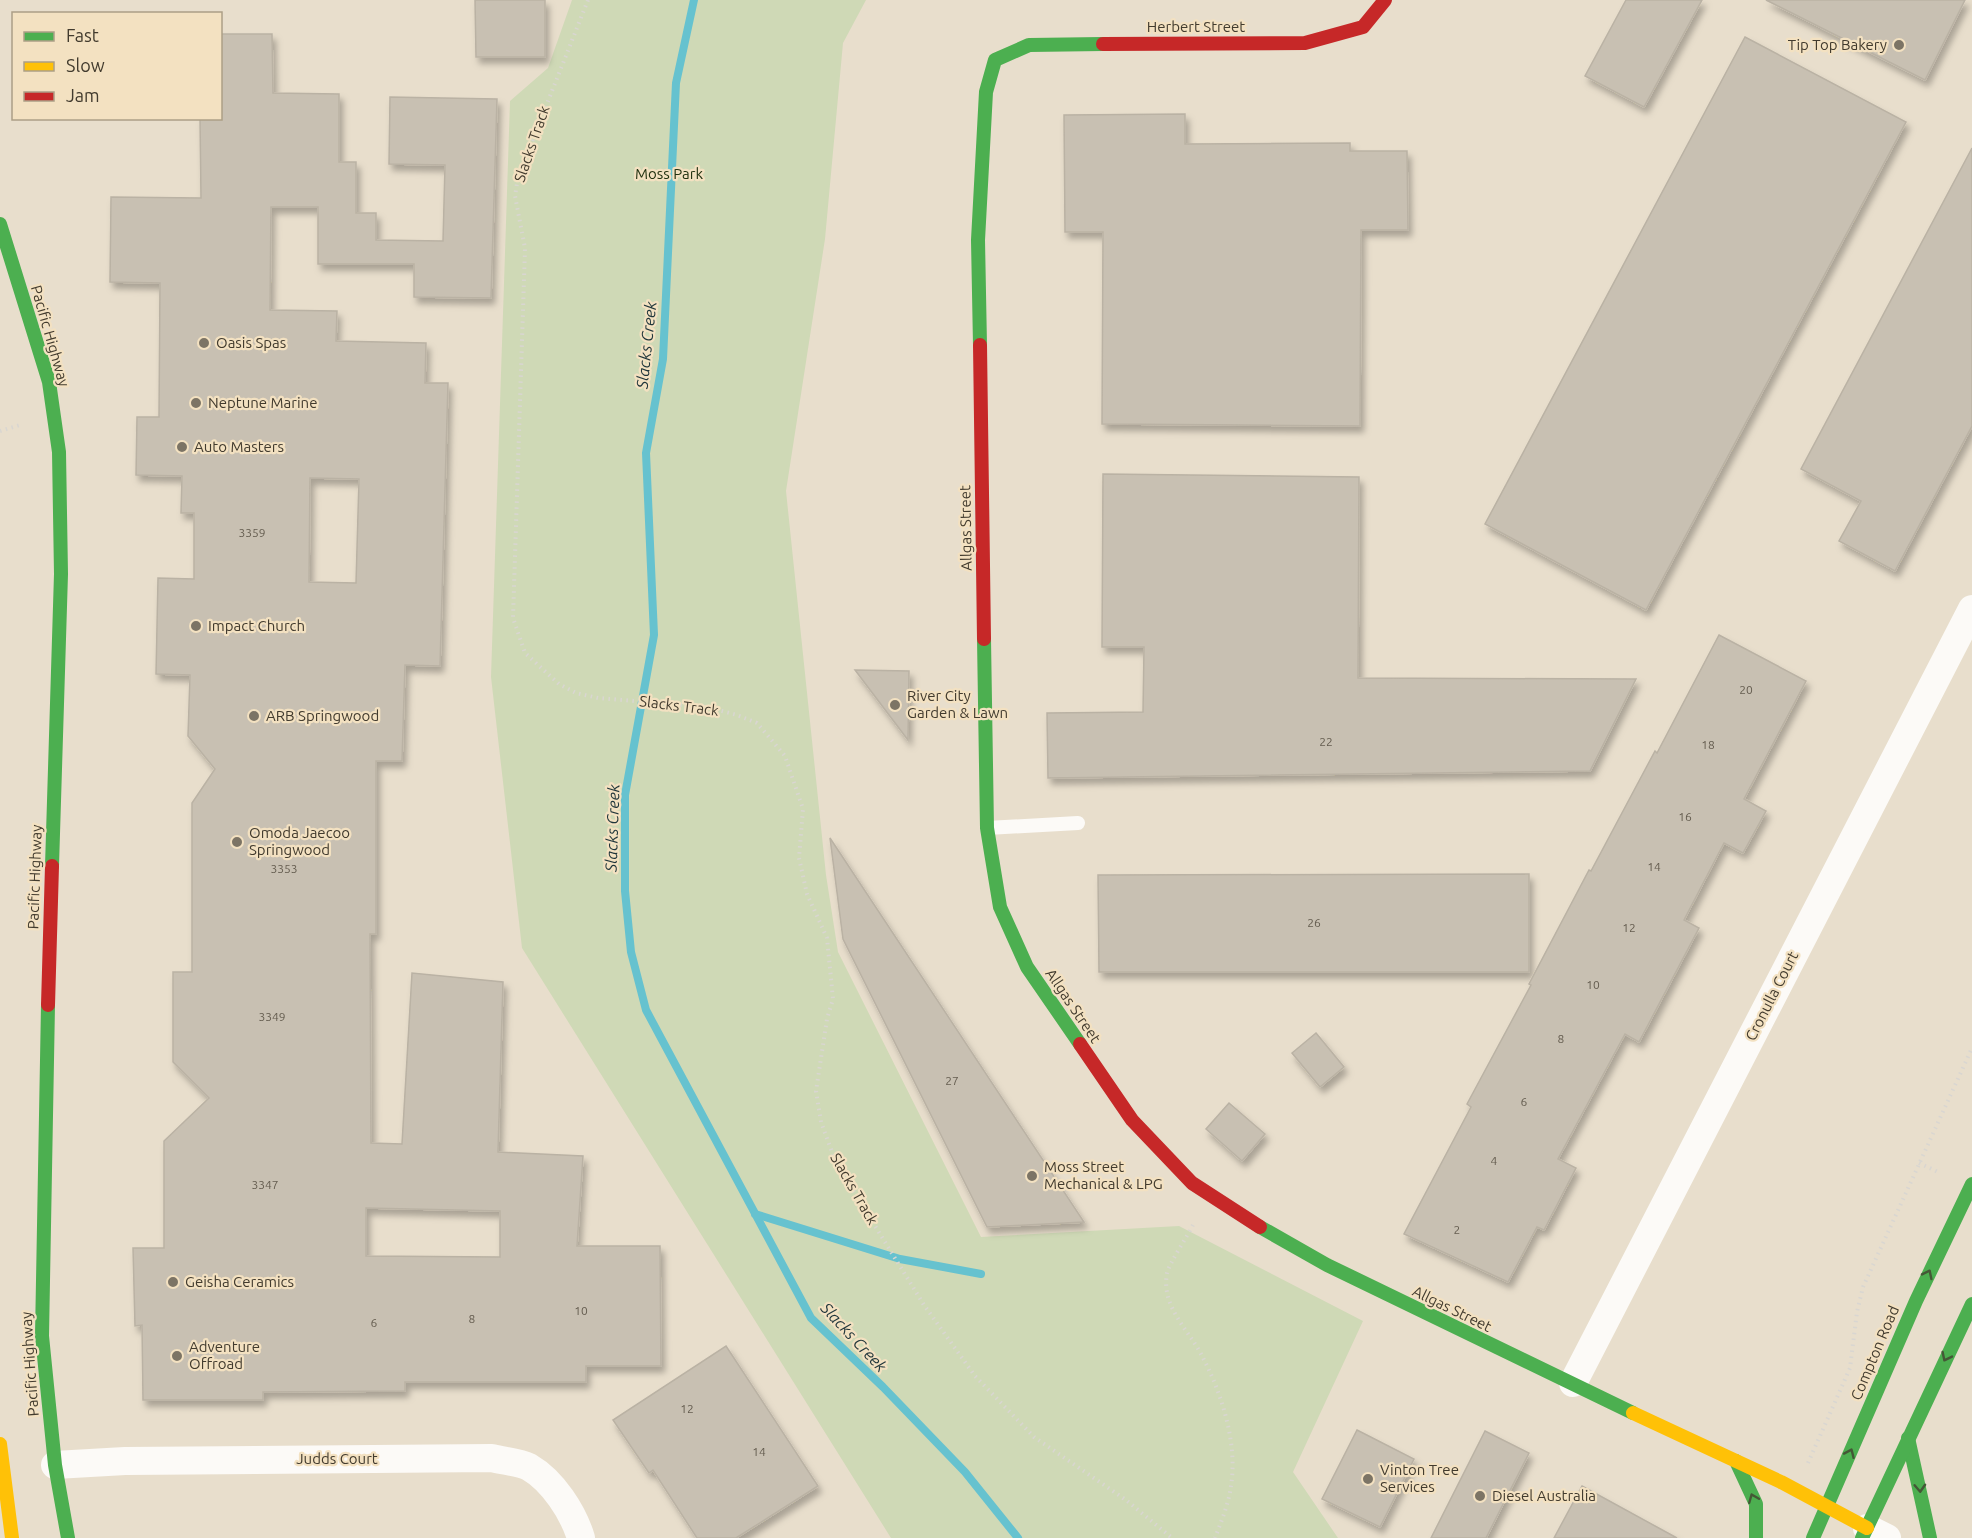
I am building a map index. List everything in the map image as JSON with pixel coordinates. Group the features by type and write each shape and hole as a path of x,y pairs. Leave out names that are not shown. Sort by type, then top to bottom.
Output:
{"main road":[{"name":"Herbert Street","path":"995,60 1029,45 1305,43 1363,27 1385,0"},
{"name":"Allgas Street","path":"995,60 986,92 978,240 987,828 1000,907 1027,967 1132,1120 1192,1183 1255,1224 1327,1264 1484,1343 1736,1461 1826,1506 1872,1534"},
{"name":"Pacific Highway","path":"0,224 49,382 59,452 62,574 47,1045 42,1336 55,1465 68,1538"},
{"name":"Compton Road","path":"1813,1538 1916,1301 1972,1184"},
{"path":"1872,1534 1908,1438 1972,1304"},
{"path":"1908,1438 1920,1480 1921,1504 1930,1538"},
{"path":"0,1444 12,1538"},
{"path":"1736,1461 1756,1504 1756,1538"}],"street":[{"name":"Cronulla Court","path":"1573,1383 1972,609"},
{"name":"Judds Court","path":"55,1465 125,1461 492,1458 528,1467 555,1491 576,1522 581,1538"}],"lane":[{"path":"987,828 1078,823"}],"path":[{"name":"Slacks Track","path":"588,0 535,130 518,177 515,196 525,248 513,618 525,653 559,684 576,693 598,698 707,707 757,723 771,736 785,756 803,809 800,858 807,894 827,938 833,999 827,1020 816,1091 821,1122 836,1163 907,1277 975,1376 1034,1437 1126,1500 1172,1538"},
{"path":"0,431 20,425"},
{"path":"1815,1449 1850,1368 1857,1312 1863,1287 1972,1048"},
{"path":"1918,1163 1940,1173"},
{"path":"1193,1225 1167,1270 1167,1290 1177,1320 1200,1353 1218,1390 1232,1453 1231,1486 1215,1538"}],"green space":[{"name":"Moss Park","path":"572,0 866,0 843,43 825,239 786,491 826,875 838,952 981,1237 1179,1226 1363,1321 1293,1472 1338,1538 891,1538 522,948 491,677 510,101 548,68"}],"building":[{"path":"475,0 545,0 545,57 476,57"},
{"path":"1626,0 1702,0 1644,107 1585,76"},
{"name":"Tip Top Bakery","path":"1766,0 1965,0 1925,80"},
{"path":"222,34 272,34 273,93 339,94 339,162 356,162 356,213 376,213 376,240 443,241 445,165 389,164 390,97 497,99 491,298 414,297 414,264 318,264 318,207 271,207 270,310 337,311 336,341 426,343 425,383 448,383 440,666 405,665 402,761 376,761 376,934 370,934 371,1143 402,1144 412,973 503,982 498,1152 583,1156 577,1246 660,1246 661,1366 586,1366 586,1382 405,1382 405,1391 263,1392 263,1400 143,1400 142,1325 135,1326 133,1248 164,1248 164,1141 209,1098 173,1062 173,972 192,972 192,803 215,769 188,736 190,675 156,674 158,578 194,579 194,513 181,513 182,476 136,475 137,417 159,417 160,283 110,282 111,197 201,198 200,120 222,120","holes":["310,478 359,479 356,583 309,582","366,1208 500,1211 500,1257 366,1256"]},
{"path":"1745,37 1906,122 1646,610 1485,524"},
{"path":"1185,114 1185,144 1350,143 1350,151 1407,151 1408,230 1361,230 1360,426 1102,424 1103,232 1065,232 1064,115"},
{"path":"1972,148 1972,426 1895,571 1839,541 1861,501 1801,469"},
{"path":"1103,474 1359,477 1358,678 1636,679 1590,771 1048,778 1047,713 1143,712 1144,647 1102,647"},
{"path":"1719,635 1806,681 1744,799 1766,811 1743,853 1724,843 1684,920 1699,928 1639,1042 1625,1034 1558,1159 1576,1168 1544,1230 1537,1227 1508,1282 1404,1234 1471,1107 1467,1104 1531,985 1529,984 1655,751 1657,753"},
{"name":"River City Garden & Lawn","path":"855,670 909,671 908,740"},
{"path":"830,838 1084,1222 987,1227 843,939"},
{"path":"1529,874 1529,972 1099,972 1098,875"},
{"path":"1316,1033 1344,1067 1320,1087 1292,1053"},
{"path":"1229,1103 1265,1134 1242,1161 1206,1129"},
{"path":"726,1346 818,1486 736,1538 697,1538 653,1470 649,1473 613,1420"},
{"name":"Vinton Tree Services","path":"1357,1430 1414,1459 1380,1527 1322,1499"},
{"name":"Diesel Australia","path":"1485,1431 1529,1453 1486,1538 1431,1538"},
{"path":"1582,1486 1677,1538 1554,1538"}],"waterway":[{"name":"Slacks Creek","path":"694,0 676,83 663,359 646,453 654,635 625,795 625,891 631,952 646,1010 811,1318 883,1387 965,1472 1018,1538"},
{"path":"755,1214 900,1259 981,1274"}],"traffic: fast":[{"path":"980,345 978,240 986,92 995,60 1029,45 1103,44"},
{"path":"0,224 49,382 59,452 61,574 52,866"},
{"path":"984,639 987,828 1000,907 1027,967 1080,1044"},
{"path":"48,1005 42,1336 55,1465 68,1538"},
{"path":"1813,1538 1916,1301 1972,1184"},
{"path":"1260,1227 1327,1265 1633,1413"},
{"path":"1862,1538 1972,1304"},
{"path":"1908,1438 1930,1538"},
{"path":"1736,1461 1756,1504 1756,1538"}],"traffic: slow":[{"path":"1633,1413 1781,1482 1867,1528"},
{"path":"0,1444 12,1538"}],"traffic: jam":[{"path":"1103,44 1305,43 1363,27 1385,0"},
{"path":"980,345 984,639"},
{"path":"48,1005 52,866"},
{"path":"1080,1044 1132,1120 1192,1183 1260,1227"}],"place":[{"name":"Tip Top Bakery","path":"1899,45"},
{"name":"Oasis Spas","path":"204,343"},
{"name":"Neptune Marine","path":"196,403"},
{"name":"Auto Masters","path":"182,447"},
{"name":"Impact Church","path":"196,626"},
{"name":"River City Garden & Lawn","path":"895,705"},
{"name":"ARB Springwood","path":"254,716"},
{"name":"Omoda Jaecoo Springwood","path":"237,842"},
{"name":"Moss Street Mechanical & LPG","path":"1032,1176"},
{"name":"Geisha Ceramics","path":"173,1282"},
{"name":"Adventure Offroad","path":"177,1356"},
{"name":"Vinton Tree Services","path":"1368,1479"},
{"name":"Diesel Australia","path":"1480,1496"}]}
